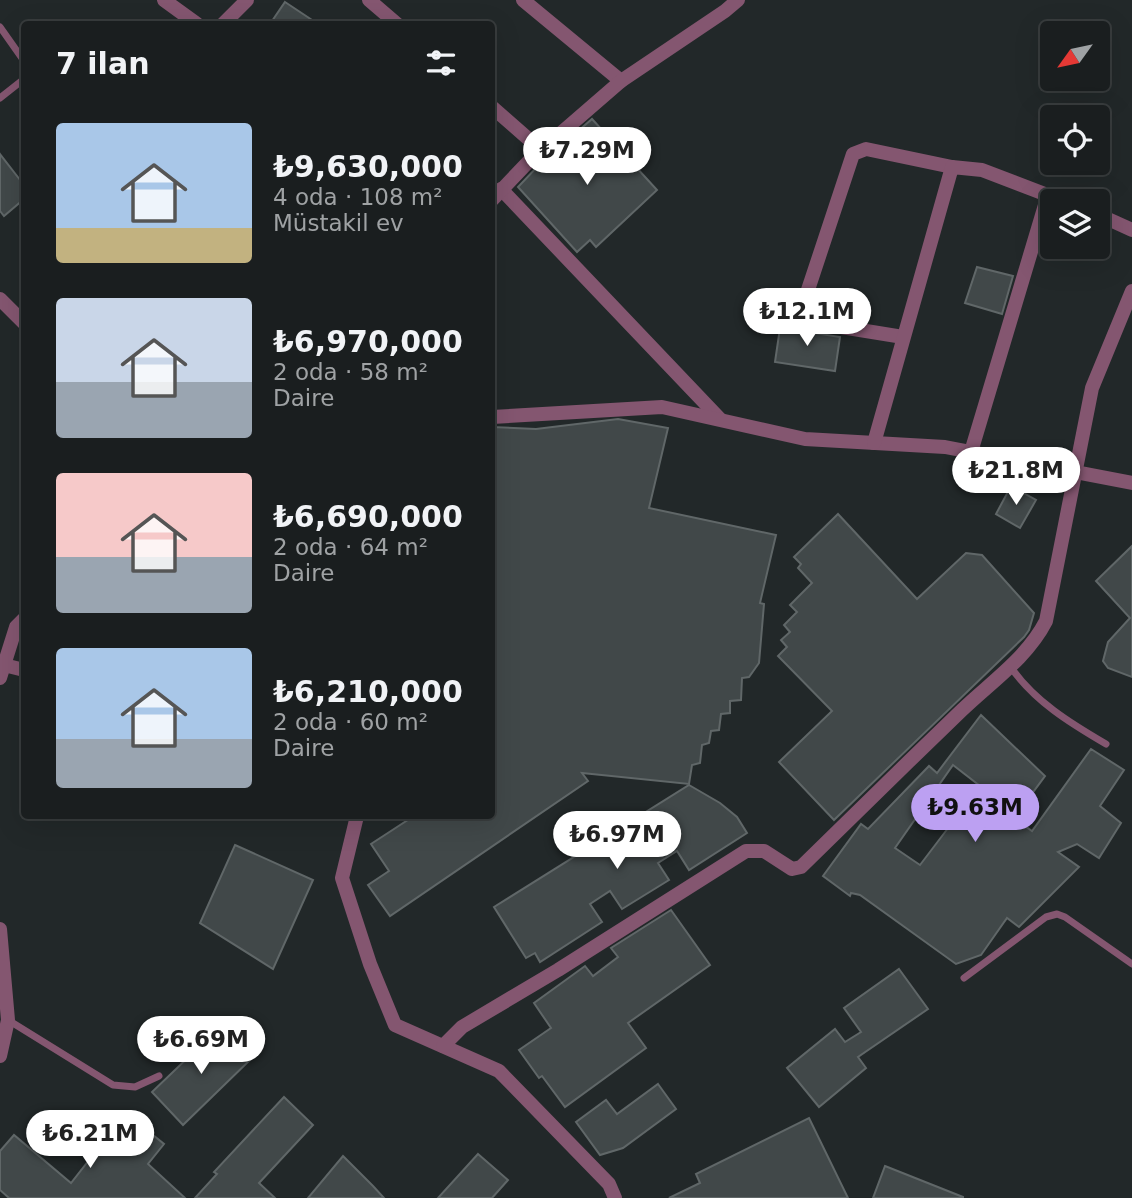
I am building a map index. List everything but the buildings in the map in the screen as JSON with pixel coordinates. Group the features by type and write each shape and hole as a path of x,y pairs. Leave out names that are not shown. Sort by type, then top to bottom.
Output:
{"street":[{"path":"164,0 193,21"},
{"path":"226,21 247,0"},
{"path":"369,0 394,21"},
{"path":"523,0 621,81"},
{"path":"721,420 495,195 541,150 621,81 738,0"},
{"path":"495,110 541,150"},
{"path":"903,337 798,320 853,154 866,149 952,167 982,170 1040,192"},
{"path":"874,443 952,167"},
{"path":"1110,220 1132,230"},
{"path":"971,452 1040,222"},
{"path":"443,1046 461,1027 558,970 746,851 764,851 792,869 801,867 1038,636 1046,621 1092,388 1132,291"},
{"path":"0,299 21,320"},
{"path":"495,417 662,407 805,439 945,447 1132,483"},
{"path":"21,623 16,627 2,672 21,670"},
{"path":"355,821 342,878 370,964 396,1025 499,1071 609,1184 615,1198"},
{"path":"0,929 8,1020 0,1056"}],"lane":[{"path":"0,27 21,57"},
{"path":"0,99 21,82"},
{"path":"1010,666 1026,687 1049,707 1106,744"},
{"path":"964,978 1046,917 1053,915 1065,917 1132,964"},
{"path":"8,1020 113,1085 135,1087 159,1076"}]}
